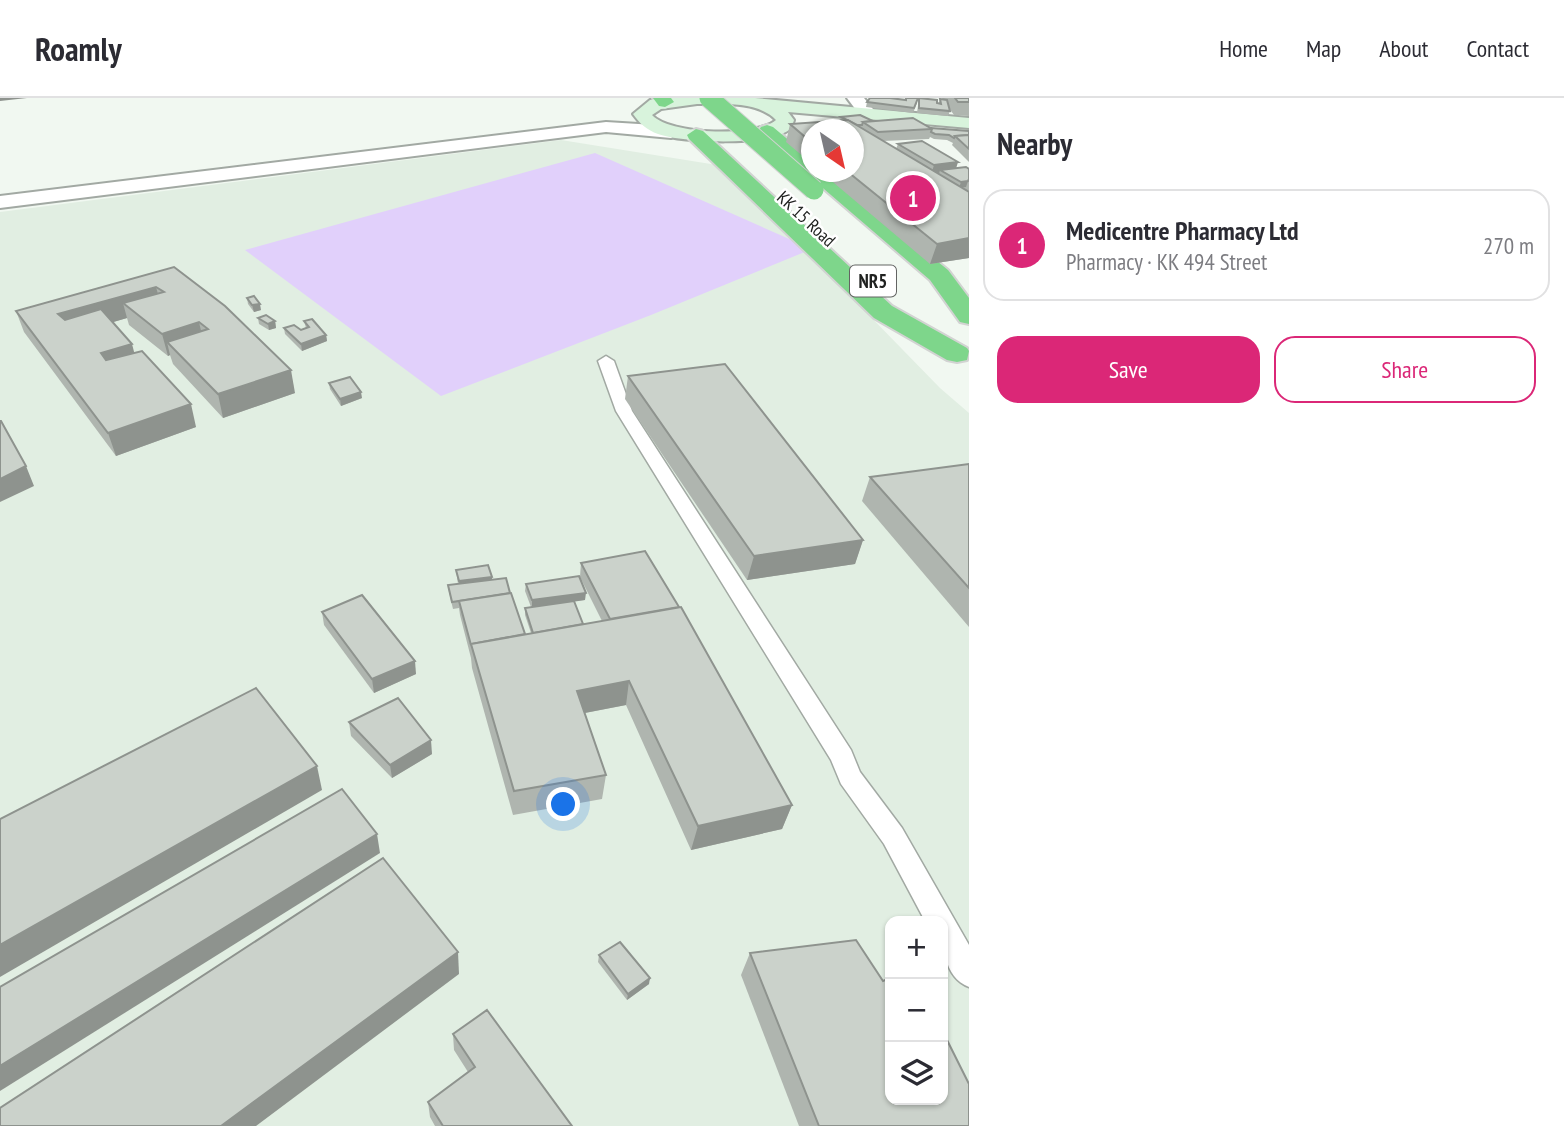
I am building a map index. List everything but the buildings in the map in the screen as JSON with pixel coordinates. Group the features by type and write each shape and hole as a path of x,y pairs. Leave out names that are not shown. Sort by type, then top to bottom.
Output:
{"highway":[{"name":"KK 15 Road","path":"719,98 801,167"},
{"name":"KK 15 Road","path":"663,101 779,194 963,360"},
{"path":"780,127 801,159"},
{"path":"696,135 883,312 963,360"},
{"name":"KK 15 Road","path":"819,182 969,317"}],"main road":[{"path":"829,112 751,134 696,135 671,132 645,119 642,114 663,101 719,98 829,112 969,123"},
{"path":"755,104 782,114 785,120 780,127"}],"street":[{"path":"855,98 868,114"},
{"path":"606,127 663,101"},
{"path":"0,202 606,127 671,132"},
{"path":"780,127 801,128"}],"lane":[{"path":"606,361 624,411 744,598 842,757 850,776 893,836 938,916"},
{"path":"948,934 969,973"}],"shaded area":[{"path":"561,140 717,165 826,271 940,388 969,413 969,1126 0,1126 0,212"},
{"path":"595,153 812,249 441,396 245,250"}],"place":[{"name":"Medicentre Pharmacy Ltd","path":"913,198"}]}
